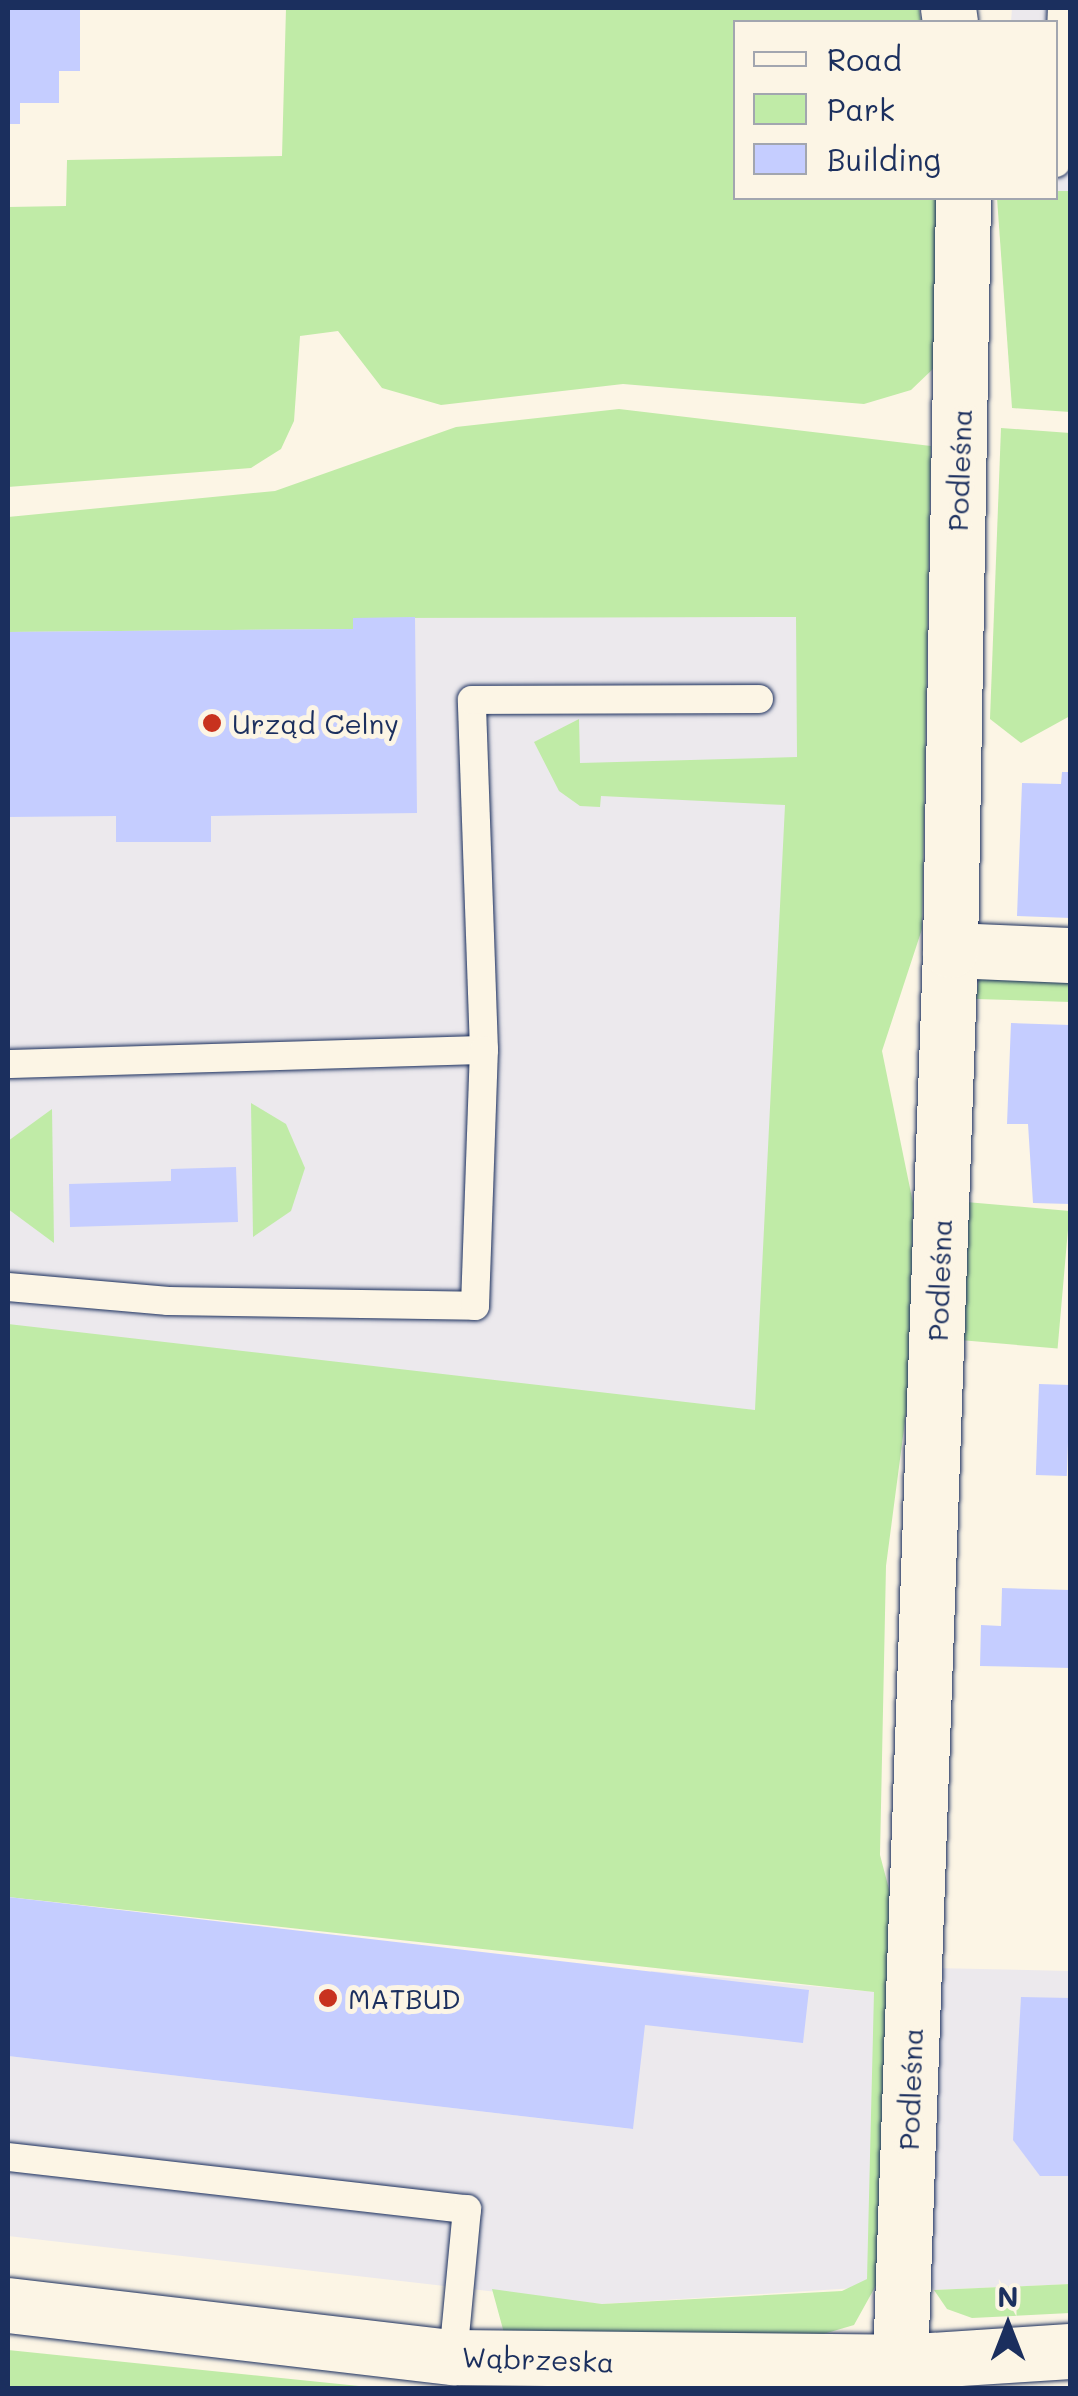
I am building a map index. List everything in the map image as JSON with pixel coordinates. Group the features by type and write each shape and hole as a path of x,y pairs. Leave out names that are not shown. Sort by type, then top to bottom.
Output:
{"street":[{"name":"Podleśna","path":"900,2362 950,950 963,200"},
{"path":"950,950 1070,955"},
{"name":"Wąbrzeska","path":"8,2305 432,2366 900,2362 1070,2351"}],"lane":[{"path":"1058,111 1062,8"},
{"path":"8,1287 168,1301 475,1306 484,1050 472,700 759,699"},
{"path":"8,1064 484,1050"},
{"path":"8,2157 467,2210 432,2366"}],"shaded area":[{"path":"1012,8 1070,8 1070,191 1058,191 1058,20 1011,20"},
{"path":"8,546 825,546 825,1438 8,1438"},
{"path":"933,1968 1070,1971 1070,2284 934,2290 926,2275"},
{"path":"651,1971 875,1992 868,2279 855,2288 602,2304 8,2236 8,2056 632,2129"}],"green space":[{"path":"286,8 919,8 921,20 733,20 733,200 943,200 935,367 911,390 864,404 623,384 441,405 382,388 338,331 300,336 294,421 281,449 251,468 8,487 8,207 66,206 67,160 282,156"},
{"path":"1058,191 1070,191 1070,412 1012,408 997,200 1058,200"},
{"path":"619,409 931,446 922,929 882,1051 913,1203 910,1383 886,1566 880,1855 890,1893 879,2280 854,2325 820,2335 504,2333 492,2289 602,2304 842,2291 867,2279 874,1992 8,1897 8,1324 755,1410 785,805 601,796 600,807 580,806 559,791 534,742 579,719 580,763 797,757 796,617 354,618 353,629 8,632 8,517 275,491 456,427"},
{"path":"1001,428 1070,433 1070,716 1021,743 990,719"},
{"path":"1070,973 1070,1002 976,999 979,977"},
{"path":"251,1103 286,1124 305,1168 291,1211 253,1237"},
{"path":"52,1109 54,1243 8,1209 8,1141"},
{"path":"966,1202 1070,1211 1058,1349 954,1339"},
{"path":"1070,2284 1070,2313 972,2318 947,2309 934,2290"},
{"path":"8,2350 359,2386 373,2388 8,2388"}],"building":[{"path":"8,8 80,8 80,71 59,71 59,103 20,103 20,124 8,124"},
{"name":"Urząd Celny","path":"415,617 417,813 211,816 211,842 116,842 116,816 8,817 8,632 353,629 353,618"},
{"path":"1062,772 1070,772 1070,918 1017,916 1022,783 1061,784"},
{"path":"1011,1023 1070,1025 1070,1204 1033,1203 1028,1124 1007,1124"},
{"path":"236,1167 238,1222 70,1227 69,1184 171,1181 171,1169"},
{"path":"1039,1384 1070,1385 1067,1476 1036,1475"},
{"path":"1002,1588 1070,1590 1070,1668 980,1666 981,1625 1001,1626"},
{"name":"MATBUD","path":"8,1897 809,1990 803,2043 645,2025 633,2129 8,2056"},
{"path":"1021,1997 1070,1998 1070,2176 1040,2176 1013,2140"}],"place":[{"name":"Urząd Celny","path":"212,723"},
{"name":"MATBUD","path":"328,1998"}]}
